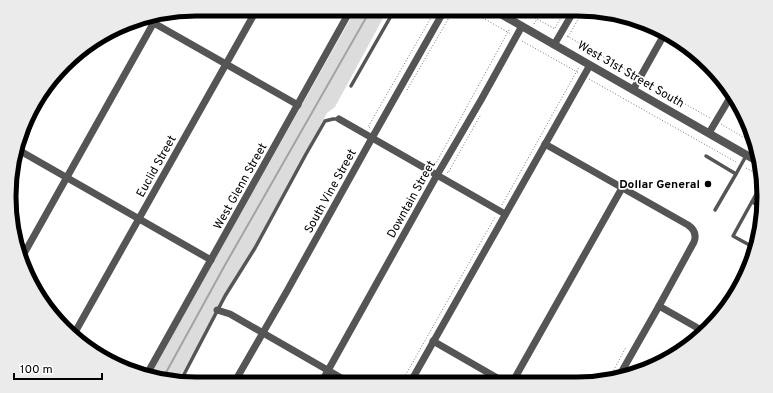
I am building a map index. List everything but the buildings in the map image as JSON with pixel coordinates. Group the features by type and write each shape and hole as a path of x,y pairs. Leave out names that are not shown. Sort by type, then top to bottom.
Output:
{"street":[{"name":"Euclid Street","path":"76,331 253,16"},
{"name":"West Glenn Street","path":"149,371 347,16"},
{"name":"South Vine Street","path":"238,377 441,16"},
{"name":"West 31st Street South","path":"504,16 753,159"},
{"path":"554,45 571,16"},
{"path":"25,252 154,23 298,105"},
{"name":"Downtain Street","path":"324,377 522,26"},
{"path":"633,90 662,38"},
{"path":"413,377 590,65"},
{"path":"709,133 729,99"},
{"path":"339,119 505,214"},
{"path":"545,144 688,225 694,230 695,239 622,371"},
{"path":"22,152 211,260"},
{"path":"515,377 622,188"},
{"path":"659,306 699,329"},
{"path":"217,310 230,314 340,377"},
{"path":"433,341 496,377"}],"lane":[{"path":"351,86 391,16"},
{"path":"183,377 217,310 255,248 325,121 333,118 339,119"},
{"path":"715,210 747,155"},
{"path":"706,156 736,174"},
{"path":"750,245 733,236 757,193"},
{"path":"752,202 757,204"}],"path":[{"path":"479,16 755,173"},
{"path":"531,16 554,29 562,16"},
{"path":"580,16 568,37 748,140"},
{"path":"612,374 626,347"}],"shaded area":[{"path":"352,16 384,16 335,107 327,113 221,307 180,376 151,371"}],"waterway":[{"path":"165,374 225,265 367,16"}],"place":[{"name":"Dollar General","path":"708,184"}]}
